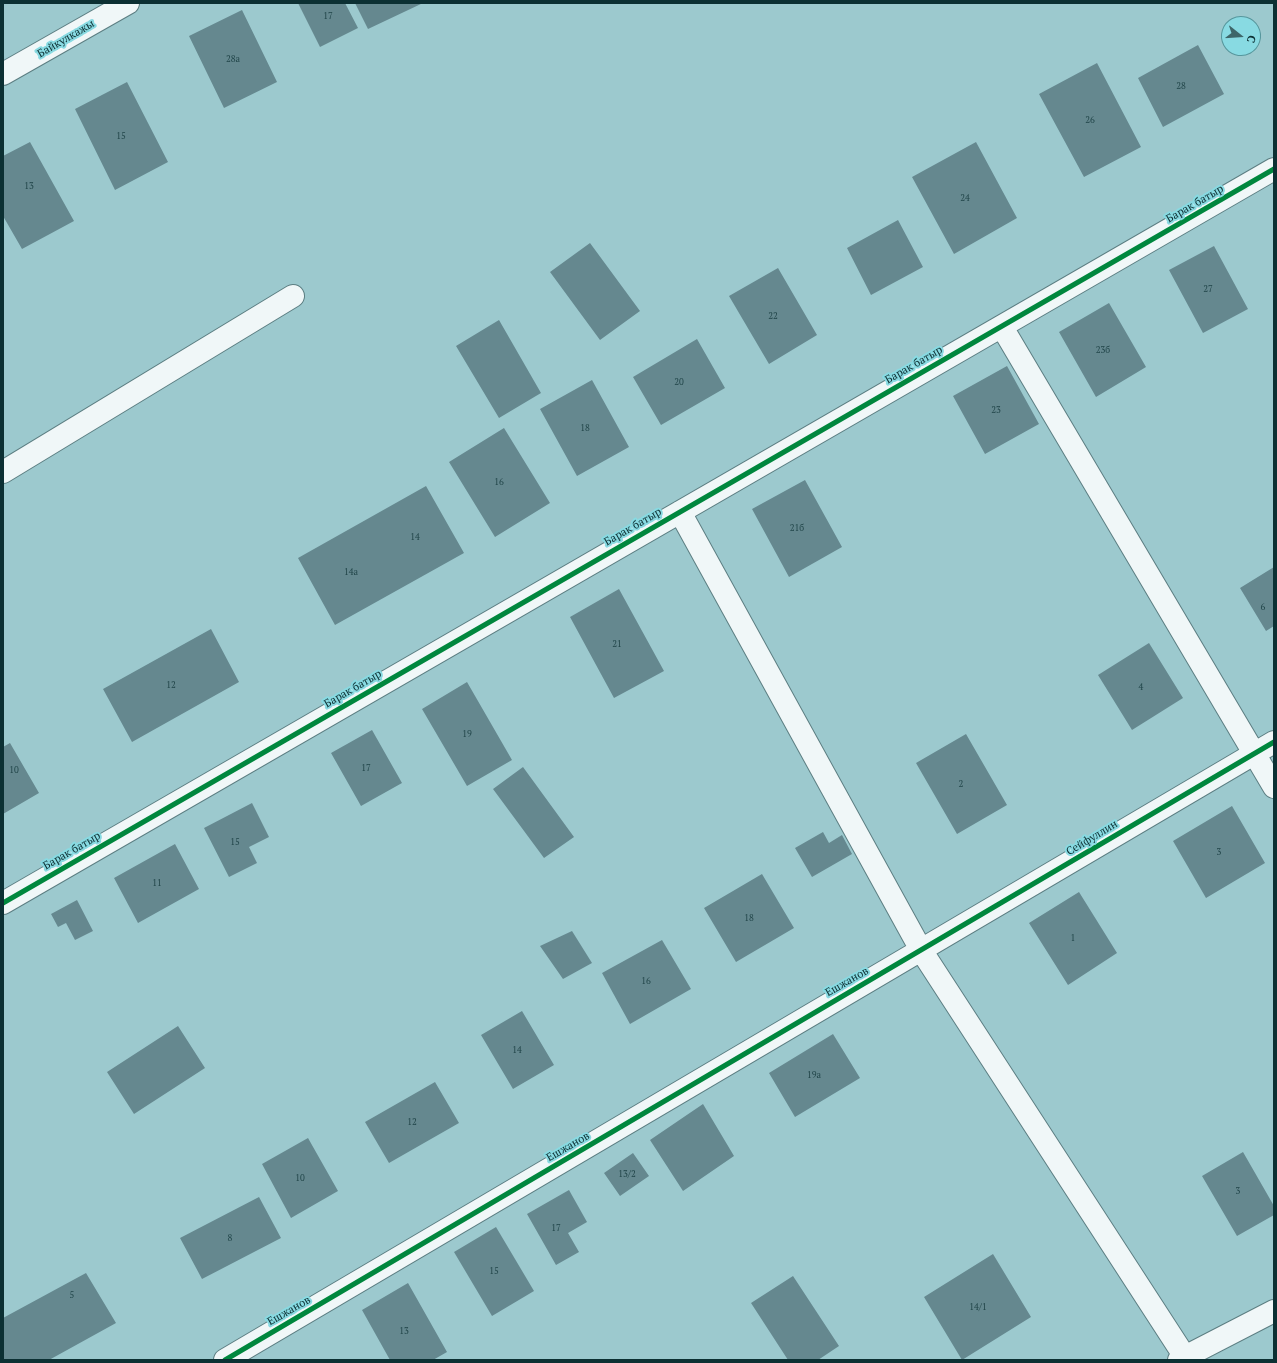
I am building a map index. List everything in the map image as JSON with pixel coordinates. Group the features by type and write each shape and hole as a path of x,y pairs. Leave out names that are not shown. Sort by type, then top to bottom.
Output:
{"street":[{"name":"Байкулкажы","path":"3,74 128,3"},
{"name":"Барак батыр","path":"3,903 1274,169"},
{"path":"3,472 293,296"},
{"path":"1002,326 1274,787"},
{"path":"680,512 921,950 1182,1359 1274,1311"},
{"name":"Сейфуллин","path":"921,950 1274,742"},
{"name":"Ешжанов","path":"225,1360 921,950"}],"building":[{"path":"298,3 345,3 358,28 320,47"},
{"path":"355,3 423,3 368,29"},
{"path":"242,10 277,82 224,108 189,36"},
{"path":"1198,45 1224,94 1163,127 1138,78"},
{"path":"1097,63 1141,147 1084,177 1039,94"},
{"path":"127,82 168,162 115,190 75,109"},
{"path":"30,142 74,221 22,249 3,216 3,156"},
{"path":"976,142 1017,218 954,254 912,177"},
{"path":"898,220 923,267 871,295 847,248"},
{"path":"590,243 640,311 600,340 550,272"},
{"path":"1214,246 1248,309 1203,333 1169,270"},
{"path":"778,268 817,335 769,364 729,296"},
{"path":"1109,303 1146,367 1096,397 1059,332"},
{"path":"499,320 541,393 499,418 456,346"},
{"path":"697,339 725,388 661,425 633,377"},
{"path":"1007,366 1039,424 985,454 953,396"},
{"path":"592,380 629,447 577,476 540,409"},
{"path":"504,428 550,503 495,537 449,462"},
{"path":"805,480 842,547 789,577 752,509"},
{"path":"426,486 464,553 335,625 298,558"},
{"path":"1274,567 1274,626 1266,631 1240,588"},
{"path":"619,589 664,671 614,698 570,617"},
{"path":"211,629 239,682 132,742 103,689"},
{"path":"1149,643 1183,698 1132,730 1098,675"},
{"path":"467,682 512,760 467,786 422,709"},
{"path":"372,730 402,783 361,806 331,753"},
{"path":"966,734 1007,805 957,834 916,763"},
{"path":"10,743 39,793 3,814 3,747"},
{"path":"523,767 574,837 544,858 493,789"},
{"path":"252,803 269,837 249,847 257,863 229,877 204,828"},
{"path":"1232,806 1265,863 1206,898 1173,841"},
{"path":"823,832 829,843 842,835 852,854 812,877 795,848"},
{"path":"175,844 199,889 138,923 114,878"},
{"path":"762,874 794,928 736,962 704,908"},
{"path":"1079,892 1117,953 1068,985 1029,923"},
{"path":"77,900 93,931 75,940 66,923 58,927 51,914"},
{"path":"572,931 592,963 563,979 540,946"},
{"path":"662,940 691,989 630,1024 602,973"},
{"path":"522,1011 554,1065 513,1089 481,1035"},
{"path":"178,1026 205,1068 134,1114 107,1072"},
{"path":"833,1034 860,1078 795,1117 769,1073"},
{"path":"435,1082 459,1123 389,1163 365,1122"},
{"path":"703,1104 734,1156 683,1191 650,1140"},
{"path":"308,1138 338,1191 291,1218 262,1164"},
{"path":"1243,1152 1274,1206 1274,1215 1237,1236 1202,1176"},
{"path":"633,1153 649,1176 620,1196 604,1173"},
{"path":"569,1190 587,1222 568,1233 579,1252 556,1265 527,1214"},
{"path":"259,1197 281,1238 202,1279 180,1238"},
{"path":"496,1227 534,1291 492,1316 454,1252"},
{"path":"993,1254 1031,1317 962,1360 924,1297"},
{"path":"86,1273 116,1323 49,1360 3,1360 3,1318"},
{"path":"793,1276 839,1346 818,1360 788,1360 751,1303"},
{"path":"408,1283 447,1352 433,1360 390,1360 362,1310"}],"cycle path":[{"path":"3,903 1274,169"},
{"path":"225,1360 1274,742"}]}
